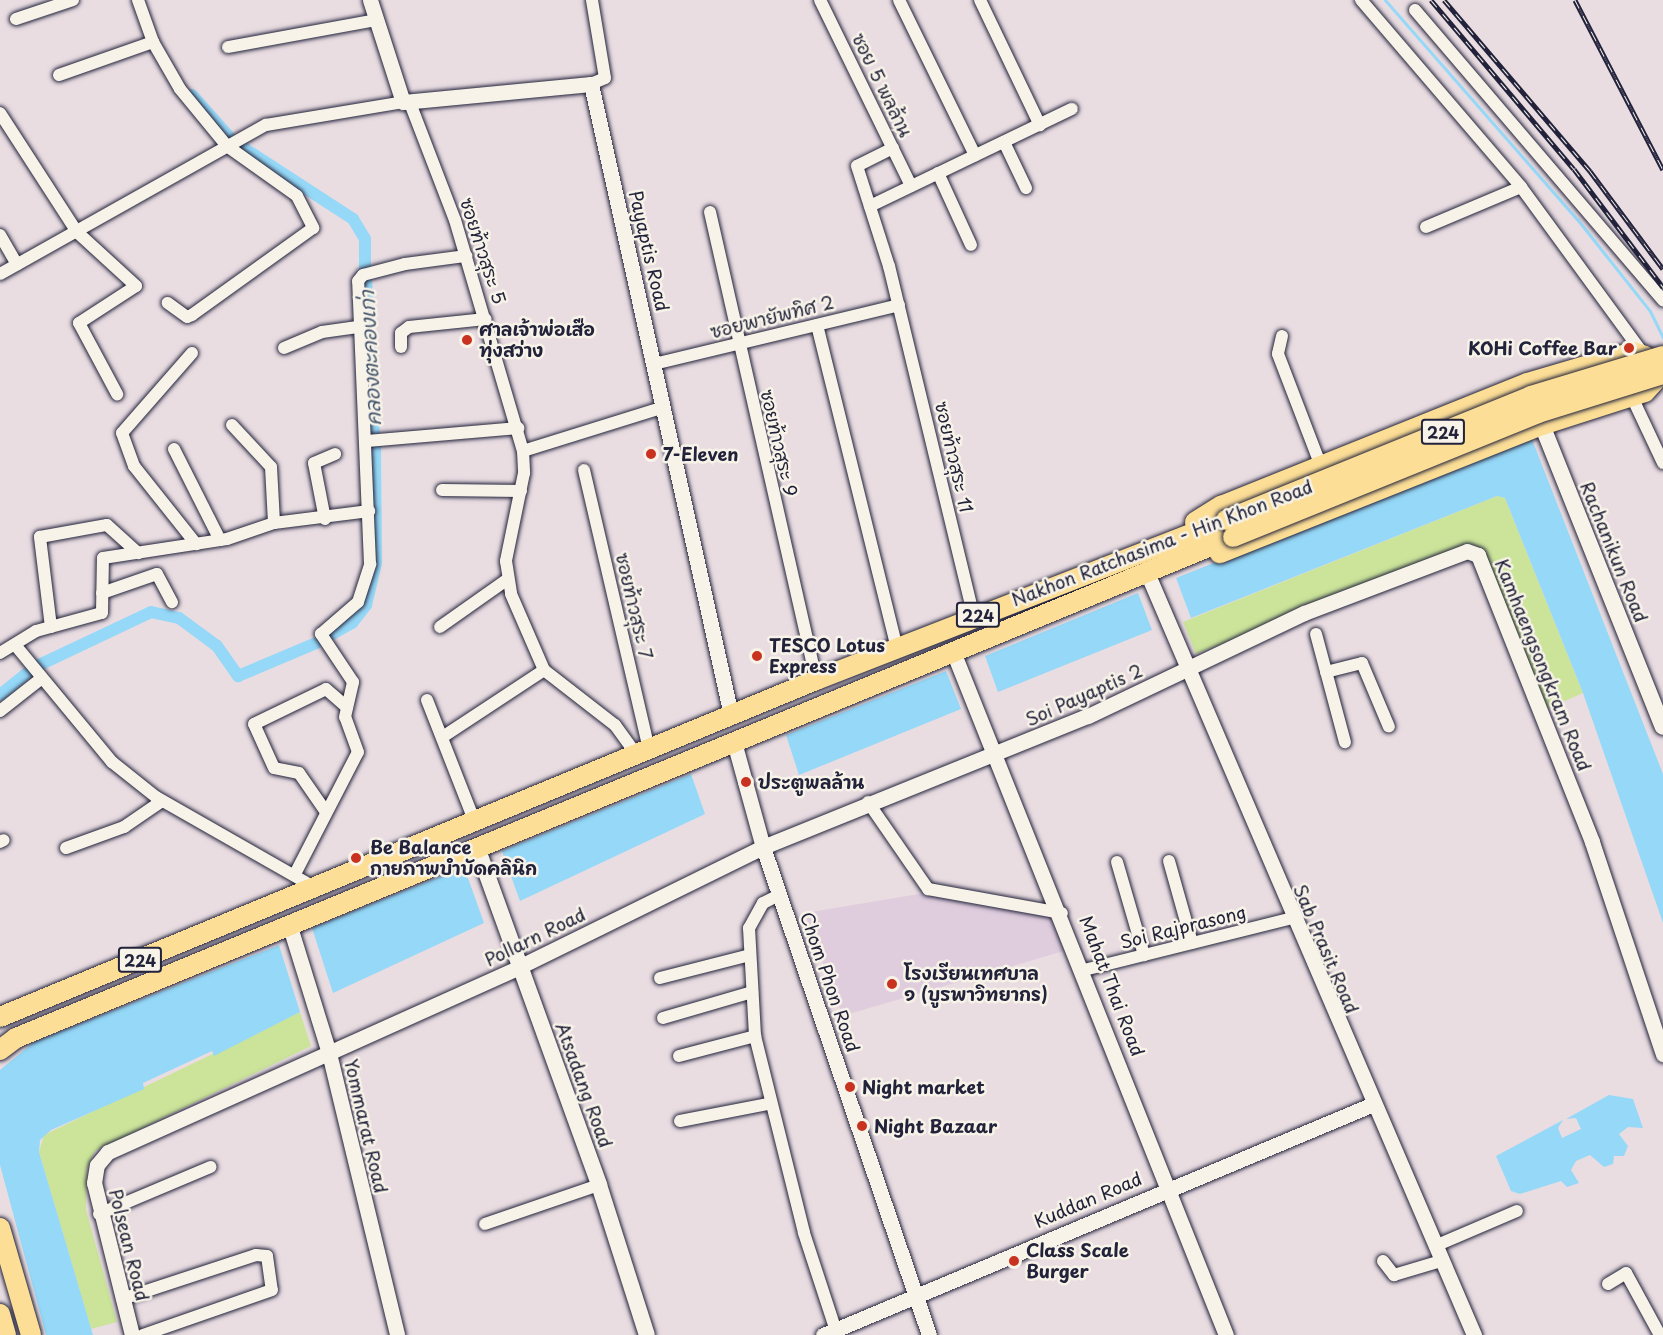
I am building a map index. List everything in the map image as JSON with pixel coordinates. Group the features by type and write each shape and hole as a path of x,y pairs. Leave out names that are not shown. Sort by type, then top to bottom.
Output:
{"main road":[{"path":"0,1050 16,1038 478,850 734,742 1156,572 1238,548 1542,425 1632,397 1654,382 1654,356 1633,352 1527,383 1221,506 1154,546"},
{"name":"Nakhon Ratchasima - Hin Khon Road","path":"0,1017 473,826 816,680 1154,546 1230,528 1531,396 1654,356"},
{"path":"1156,572 1230,528 1538,413 1663,374"},
{"name":"Rachanikun Road","path":"1542,425 1663,727"},
{"path":"731,715 734,742"},
{"path":"473,826 478,850"},
{"name":"Atsadang Road","path":"478,850 599,1185 647,1335"},
{"path":"282,904 290,927"},
{"path":"0,1228 29,1329"},
{"path":"0,1314 6,1335"}],"street":[{"path":"16,19 73,0"},
{"path":"138,0 153,42 180,89 227,146 297,196 313,228 192,315 187,317 168,303"},
{"path":"370,0 407,102"},
{"path":"0,274 266,125 407,102 591,84 605,78 592,0"},
{"name":"ซอย 5 พลล้าน","path":"820,0 911,186"},
{"path":"899,0 975,155"},
{"path":"980,0 1040,125"},
{"path":"1361,0 1521,187 1654,356"},
{"path":"1415,10 1663,300"},
{"path":"228,47 377,20"},
{"path":"59,75 153,42"},
{"name":"Payaptis Road","path":"591,84 731,715"},
{"name":"ซอยท้าวสุระ 5","path":"407,102 466,256 518,428 523,451 521,491 506,561 508,579 544,670"},
{"path":"870,206 1072,109"},
{"path":"0,113 77,232 137,287 78,323 117,394"},
{"path":"1004,141 1026,188"},
{"name":"ซอยท้าวสุระ 11","path":"893,148 857,166 899,305 974,617"},
{"path":"938,173 971,245"},
{"path":"1426,227 1521,187"},
{"name":"ซอยท้าวสุระ 9","path":"710,212 738,344 816,680"},
{"path":"0,235 17,264"},
{"path":"295,874 326,812 352,774 358,752 347,707 353,682 321,634 358,602 370,564 367,441 358,327 363,275 466,256"},
{"name":"ซอยพายัพทิศ 2","path":"654,364 899,305"},
{"path":"401,347 404,329 486,319"},
{"path":"817,325 897,648"},
{"path":"284,348 322,332 358,327"},
{"path":"1282,336 1278,354 1321,466"},
{"path":"192,353 122,433 134,466 196,544"},
{"path":"1632,397 1663,463"},
{"path":"523,451 664,407"},
{"path":"232,425 271,467 274,523"},
{"path":"367,441 518,428"},
{"path":"174,449 220,540"},
{"path":"326,519 315,462 335,454"},
{"name":"ซอยท้าวสุระ 7","path":"584,471 643,752"},
{"path":"442,490 521,491"},
{"path":"0,653 51,627 102,613 103,558 220,540 274,523 326,519 369,511"},
{"path":"51,627 40,537 107,525 138,553"},
{"name":"Kamhaengsongkram Road","path":"1186,669 1304,613 1467,551 1478,555 1592,842 1663,1054"},
{"name":"Sab Prasit Road","path":"1156,572 1186,669 1371,1105 1474,1335"},
{"path":"102,593 157,574 172,602"},
{"path":"440,627 508,579"},
{"path":"1316,634 1346,742"},
{"path":"16,646 112,762 162,801 318,889"},
{"name":"Mahat Thai Road","path":"954,654 1062,913 1226,1335"},
{"path":"1326,672 1362,663 1389,726"},
{"name":"Soi Payaptis 2","path":"995,752 1088,716 1186,669"},
{"path":"444,736 544,670 615,724 643,752"},
{"path":"0,711 42,678"},
{"path":"326,812 299,773 274,768 254,724 326,689 347,707"},
{"path":"427,700 444,736 473,826"},
{"name":"Chom Phon Road","path":"734,742 763,847 929,1335"},
{"name":"Pollarn Road","path":"97,1165 108,1152 521,966 763,847 868,802 995,752"},
{"path":"66,848 124,827 162,801"},
{"path":"868,802 928,889 1062,913"},
{"path":"1169,861 1192,943"},
{"path":"1117,862 1144,955"},
{"path":"779,894 751,915 750,955 755,1036 768,1104 839,1332"},
{"name":"Soi Rajprasong","path":"1084,970 1292,918"},
{"name":"Yommarat Road","path":"290,927 329,1053 397,1335"},
{"path":"660,978 750,955"},
{"path":"663,1018 752,992"},
{"path":"678,1056 755,1036"},
{"path":"680,1121 768,1104"},
{"name":"Kuddan Road","path":"839,1332 1170,1187 1371,1105"},
{"name":"Polsean Road","path":"97,1165 94,1184 99,1214 132,1335"},
{"path":"99,1214 210,1167"},
{"path":"485,1224 599,1185"},
{"path":"1435,1246 1517,1211"},
{"path":"122,1299 256,1255 267,1256 272,1290 143,1335"},
{"path":"1383,1261 1394,1275 1441,1261"},
{"path":"1608,1284 1626,1273 1660,1335"}],"shaded area":[{"name":"โรงเรียนเทศบาล ๑ (บูรพาวิทยากร)","path":"931,892 1050,914 1064,951 842,1016 805,913"}],"green space":[{"path":"1497,496 1505,498 1583,693 1547,709 1466,548 1196,654 1183,622"},
{"path":"300,1012 311,1046 95,1151 87,1169 86,1210 117,1322 91,1329 39,1152 44,1135"}],"water":[{"path":"1531,437 1663,774 1663,923 1583,693 1505,498 1497,496 1191,618 1176,578"},
{"path":"1138,593 1152,630 998,692 985,656"},
{"path":"946,671 961,709 799,775 786,735"},
{"path":"691,774 705,814 520,901 502,851"},
{"path":"464,867 484,923 333,993 312,928"},
{"path":"279,945 300,1012 214,1056 212,1051 143,1083 144,1089 51,1130 40,1140 39,1152 93,1335 46,1335 0,1165 0,1070 34,1042"},
{"path":"1609,1095 1633,1099 1643,1128 1628,1127 1619,1134 1628,1146 1624,1156 1614,1156 1613,1164 1604,1167 1590,1155 1576,1161 1571,1170 1579,1183 1567,1187 1561,1181 1520,1194 1511,1191 1496,1156 1563,1120 1558,1128 1562,1138 1581,1129 1576,1118 1566,1119"}],"waterway":[{"path":"1385,0 1577,219 1650,311 1663,338"},
{"name":"คลองตะคองเก่า","path":"192,95 231,139"},
{"name":"คลองตะคองเก่า","path":"239,145 353,219 365,239 365,268"},
{"name":"คลองตะคองเก่า","path":"366,279 374,436"},
{"name":"คลองตะคองเก่า","path":"332,634 352,623 366,605 376,563 375,443"},
{"name":"คลองตะคองเก่า","path":"37,666 151,612 179,618 217,646 238,676 316,643"},
{"name":"คลองตะคองเก่า","path":"0,695 31,670"}],"railway":[{"path":"1431,0 1574,169 1663,287"},
{"path":"1444,0 1590,171 1663,269"},
{"path":"1575,0 1663,170"}],"place":[{"name":"ศาลเจ้าพ่อเสือ ทุ่งสว่าง","path":"467,340"},
{"name":"KOHi Coffee Bar","path":"1629,348"},
{"name":"7-Eleven","path":"651,454"},
{"name":"TESCO Lotus Express","path":"757,656"},
{"name":"ประตูพลล้าน","path":"746,782"},
{"name":"Be Balance กายภาพบำบัดคลินิก","path":"356,858"},
{"name":"โรงเรียนเทศบาล ๑ (บูรพาวิทยากร)","path":"892,984"},
{"name":"Night market","path":"850,1087"},
{"name":"Night Bazaar","path":"862,1126"},
{"name":"Class Scale Burger","path":"1014,1261"}]}
